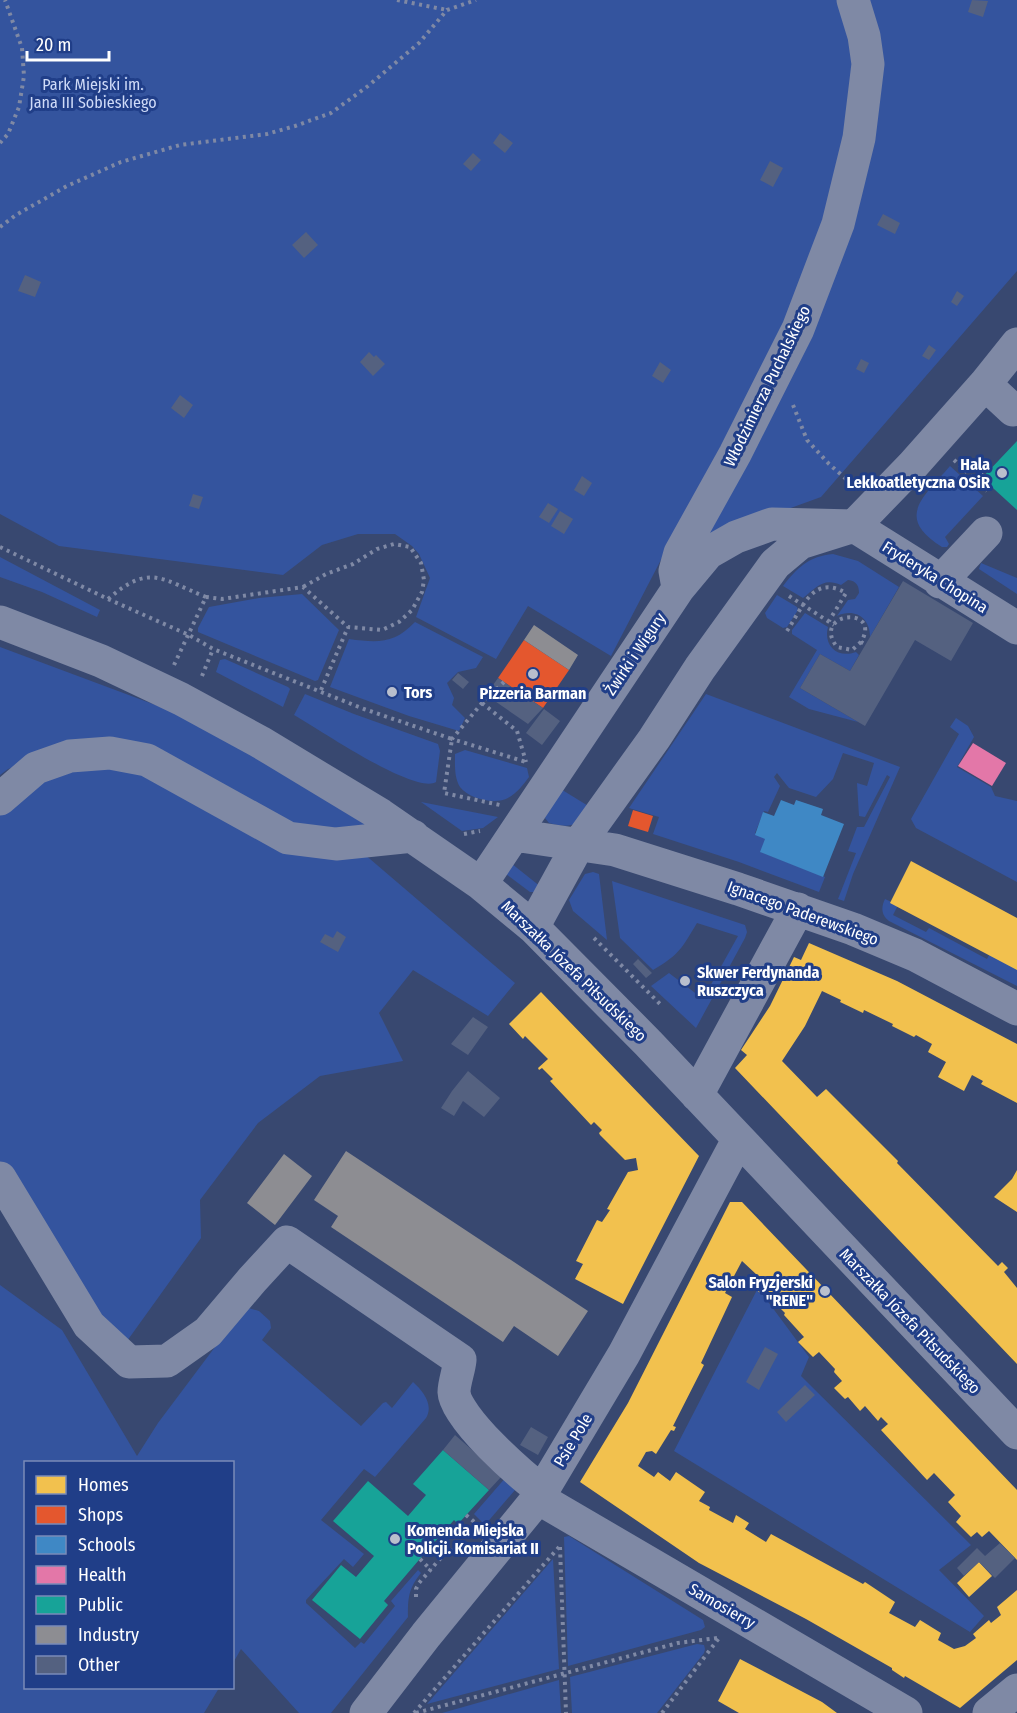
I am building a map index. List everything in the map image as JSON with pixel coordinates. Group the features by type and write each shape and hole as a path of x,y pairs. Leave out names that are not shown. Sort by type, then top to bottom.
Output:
{"street":[{"name":"Włodzimierza Puchalskiego","path":"678,590 675,571 680,553 735,454 798,329 838,224 859,138 868,64 864,36 853,0"},
{"path":"533,927 578,845 775,564 800,543 854,526 913,465 985,384 1017,344"},
{"path":"985,384 1013,410"},
{"name":"Żwirki i Wigury","path":"481,884 678,590 708,553 736,537 772,524 854,526"},
{"name":"Fryderyka Chopina","path":"854,526 940,582 1017,628"},
{"path":"940,582 986,533"},
{"name":"Marszałka Józefa Piłsudskiego","path":"0,622 101,661 181,699 260,742 336,786 481,884 533,927 697,1095 1017,1433"},
{"path":"0,799 36,768 70,756 110,753 147,760 288,838 336,844 412,836"},
{"name":"Ignacego Paderewskiego","path":"521,824 578,845 629,854 798,909 915,955 1017,1009"},
{"path":"697,1095 798,909"},
{"name":"Psie Pole","path":"367,1713 426,1635 541,1494 624,1354 738,1140"},
{"name":"Samosierry","path":"0,1178 89,1325 129,1362 167,1361 208,1332 287,1242 460,1360 454,1394 470,1424 541,1494 906,1713"},
{"path":"989,1713 1017,1690"}],"path":[{"path":"0,143 8,134 19,107 24,76 22,48 5,0"},
{"path":"396,0 447,10 477,0"},
{"path":"0,227 16,215 67,186 121,162 180,145 267,134 331,113 419,44 447,10"},
{"path":"807,440 835,470 860,490"},
{"path":"950,456 987,491"},
{"path":"975,480 989,465"},
{"path":"108,599 124,585 140,578 159,577 206,597 222,599 303,586 326,573 353,564 377,549 394,544 410,547 422,563 424,580 422,592 412,610 399,622 382,630 348,627 303,586"},
{"path":"0,547 213,648 364,709 534,764"},
{"path":"788,631 811,596 820,588 827,586 846,593 829,621"},
{"path":"780,591 834,625"},
{"path":"173,665 206,597"},
{"path":"842,618 856,618 865,630 863,643 852,650 837,647 832,639 834,625 842,618"},
{"path":"321,690 348,627"},
{"path":"201,680 213,648"},
{"path":"504,682 482,703 452,739 444,794 521,824"},
{"path":"482,703 517,731 526,762"},
{"path":"457,831 464,834 482,831"},
{"path":"594,938 660,1004"},
{"path":"559,1539 566,1713"},
{"path":"415,1713 560,1546"},
{"path":"419,1583 445,1553"},
{"path":"420,1559 432,1570"},
{"path":"415,1713 678,1643 719,1637 730,1640"},
{"path":"662,1713 719,1637"}],"green space":[{"name":"Park Miejski im. Jana III Sobieskiego","path":"0,0 1017,0 1017,271 821,497 664,554 611,656 528,606 496,659 416,617 430,578 419,554 395,534 358,534 322,545 283,575 59,546 0,514"},
{"path":"950,466 983,496 945,537 949,544 947,547 942,547 927,536 919,526 917,516 923,497"},
{"path":"833,554 858,561 899,587 870,637 867,624 860,616 849,613 837,616 848,600 855,599 859,593 855,582 848,580 841,585 824,583 803,598 783,586 810,560"},
{"path":"0,557 100,610 97,617 42,592 0,577"},
{"path":"981,563 1017,578 1017,594 979,569"},
{"path":"302,594 339,630 318,680 315,681 198,632 209,607 259,598"},
{"path":"777,595 797,607 798,610 787,627 783,628 767,618 765,613"},
{"path":"805,613 828,627 828,639 833,649 843,654 856,652 859,655 850,671 820,654 800,688 858,722 809,709 789,697 817,650 792,634 792,630"},
{"path":"415,622 483,657 476,668 458,672 447,683 454,698 452,705 465,718 459,731 409,716 330,687 349,639 377,641 393,638"},
{"path":"0,647 177,713 381,827 328,836 76,747 8,769 0,775"},
{"path":"225,659 288,687 290,689 283,707 216,672 220,660"},
{"path":"305,694 438,744 440,751 436,782 425,783 408,779 388,770 294,715"},
{"path":"706,694 900,767 853,874 844,901 838,899 856,853 848,851 857,827 864,827 890,777 887,775 865,817 859,816 857,783 867,786 874,763 843,753 833,779 816,797 789,788 777,773 774,777 780,786 768,812 764,811 755,833 766,838 761,852 825,877 819,892 739,862 653,834 659,817 629,808"},
{"path":"956,718 968,726 974,737 957,767 991,787 995,796 1017,801 1017,882 916,828 911,819 959,734 950,727"},
{"path":"465,750 527,768 529,777 514,794 503,800 490,801 476,798 460,787 455,771 455,754"},
{"path":"105,760 363,853 515,983 488,1016 413,970 379,1013 403,1061 320,1076 258,1123 200,1200 201,1238 122,1348 0,1164 0,811 39,773"},
{"path":"559,788 590,807 577,822 569,826 549,823 545,818"},
{"path":"421,802 498,817 483,828 462,831"},
{"path":"507,860 541,887 536,892 530,892 506,874"},
{"path":"593,872 599,874 607,940 573,911 569,900 585,874"},
{"path":"612,881 745,925 747,932 745,938 696,1028 651,986 669,973 703,999 738,936 697,923 679,950 669,960 653,970 620,938"},
{"path":"885,899 898,905 893,915 926,932 929,928 987,959 990,953 1017,967 1017,986 889,921 882,911"},
{"path":"0,1285 62,1330 137,1456 158,1423 245,1307 259,1311 270,1321 271,1328 262,1340 361,1426 383,1403 386,1402 392,1408 413,1382 420,1390 428,1403 426,1418 375,1477 364,1469 321,1520 364,1554 353,1567 344,1559 306,1600 306,1603 355,1648 361,1642 364,1644 395,1606 391,1601 418,1570 421,1573 413,1584 410,1594 408,1617 331,1713 299,1713 241,1649 234,1661 234,1461 24,1461 24,1689 218,1689 204,1713 0,1713"},
{"path":"758,1288 809,1357 801,1376 971,1545 939,1570 984,1616 970,1632 674,1451"},
{"path":"507,1476 515,1490 485,1525 474,1514"},
{"path":"569,1536 703,1620 705,1627 568,1666 564,1537"},
{"path":"553,1559 559,1669 427,1704"},
{"path":"697,1644 704,1645 704,1653 657,1713 572,1713 570,1677"},
{"path":"559,1680 561,1713 442,1713"}],"building: Homes":[{"path":"911,861 1017,918 1017,970 890,903"},
{"path":"809,943 897,981 1017,1044 1017,1103 981,1084 983,1081 972,1075 964,1091 938,1077 946,1062 928,1052 932,1044 864,1010 863,1013 840,1002 841,1000 822,991 805,1026 782,1061 817,1097 826,1089 998,1266 1002,1262 1008,1268 1004,1272 1017,1288 1017,1364 735,1068 747,1055 741,1050 770,1006 794,957 801,960"},
{"path":"541,992 699,1156 623,1304 575,1279 583,1264 576,1261 597,1220 602,1222 610,1210 607,1209 628,1172 638,1170 636,1158 625,1160 600,1135 602,1130 594,1122 591,1125 550,1081 553,1079 542,1068 539,1070 538,1068 548,1059 525,1036 523,1039 509,1024"},
{"path":"1017,1170 1017,1212 994,1197 1012,1179"},
{"path":"730,1202 742,1202 1017,1490 1017,1560 989,1531 982,1537 977,1532 971,1537 956,1522 961,1516 948,1502 955,1495 934,1473 927,1480 881,1430 888,1424 881,1417 878,1421 865,1406 860,1411 848,1397 845,1399 834,1388 842,1381 834,1372 835,1369 819,1352 813,1357 798,1342 804,1337 764,1292 761,1294 750,1283 757,1275 742,1261 725,1293 732,1297 701,1363 704,1365 673,1426 676,1427 674,1431 671,1430 656,1454 652,1451 646,1452 638,1466 654,1477 658,1472 670,1481 676,1472 705,1492 699,1501 710,1507 709,1510 733,1523 736,1515 749,1523 745,1529 766,1542 771,1534 863,1584 865,1582 895,1602 889,1613 915,1627 920,1620 941,1633 938,1640 954,1649 965,1646 976,1638 973,1634 989,1620 991,1623 1001,1615 997,1607 1017,1590 1017,1660 960,1708 905,1676 904,1678 892,1668 806,1619 699,1563 580,1482 628,1403"},
{"path":"979,1562 992,1576 969,1597 957,1583"},
{"path":"740,1659 822,1702 837,1713 739,1713 718,1701"}],"building: Shops":[{"name":"Pizzeria Barman","path":"524,640 569,670 543,708 498,678"},
{"path":"633,810 653,816 648,832 628,826"}],"building: Schools":[{"path":"781,800 794,805 796,800 823,809 821,815 844,824 823,877 760,852 765,839 755,835 763,812 774,816"}],"building: Health":[{"path":"973,743 1006,763 992,786 958,766"}],"building: Public":[{"name":"Hala Lekkoatletyczna OSiR","path":"1017,441 1017,510 982,478"},
{"name":"Komenda Miejska Policji. Komisariat II","path":"443,1450 489,1490 458,1524 454,1520 424,1554 384,1601 388,1605 360,1639 312,1600 341,1565 356,1577 374,1556 333,1521 368,1481 408,1516 426,1495 413,1484"}],"building: Industry":[{"path":"534,625 578,655 569,670 524,640"},
{"path":"346,1151 588,1311 558,1356 514,1326 503,1342 331,1227 338,1216 314,1200"},
{"path":"284,1154 312,1176 275,1225 247,1203"}],"building: Other":[{"path":"972,0 988,1 983,17 968,12"},
{"path":"500,133 513,143 505,153 493,143"},
{"path":"473,153 481,160 471,171 463,164"},
{"path":"770,161 783,168 773,187 760,180"},
{"path":"883,214 900,223 895,234 877,225"},
{"path":"306,232 318,245 304,258 292,245"},
{"path":"25,275 41,282 35,297 18,291"},
{"path":"957,291 964,296 957,306 951,302"},
{"path":"929,345 936,350 929,360 922,356"},
{"path":"369,352 385,364 373,376 360,362"},
{"path":"861,359 869,363 864,373 856,369"},
{"path":"660,362 671,370 663,383 652,376"},
{"path":"180,395 193,405 184,418 171,408"},
{"path":"582,476 592,483 584,496 574,490"},
{"path":"193,494 203,497 199,509 189,506"},
{"path":"548,503 558,509 549,523 539,517"},
{"path":"560,511 573,519 564,534 551,526"},
{"path":"903,581 973,623 951,661 915,640 865,726 800,688 820,654 850,671"},
{"path":"458,673 469,682 463,689 452,680"},
{"path":"498,678 543,708 528,724 486,695"},
{"path":"544,709 560,721 542,745 526,733"},
{"path":"337,931 346,937 338,952 320,942 325,934 333,938"},
{"path":"638,959 652,973 646,978 633,964"},
{"path":"473,1017 488,1027 468,1055 451,1044"},
{"path":"468,1071 500,1098 484,1117 463,1101 454,1116 441,1108"},
{"path":"765,1347 778,1354 759,1390 746,1382"},
{"path":"805,1385 815,1395 786,1422 777,1412"},
{"path":"531,1427 548,1437 538,1455 520,1445"},
{"path":"455,1435 502,1476 489,1490 443,1450"},
{"path":"1000,1543 1015,1558 995,1578 979,1562 964,1576 957,1568 977,1548 985,1556"}],"place":[{"name":"Hala Lekkoatletyczna OSiR","path":"1002,473"},
{"name":"Pizzeria Barman","path":"533,674"},
{"name":"Tors","path":"392,692"},
{"name":"Skwer Ferdynanda Ruszczyca","path":"685,981"},
{"name":"Salon Fryzjerski \"RENE\"","path":"825,1291"},
{"name":"Komenda Miejska Policji. Komisariat II","path":"395,1539"}]}
